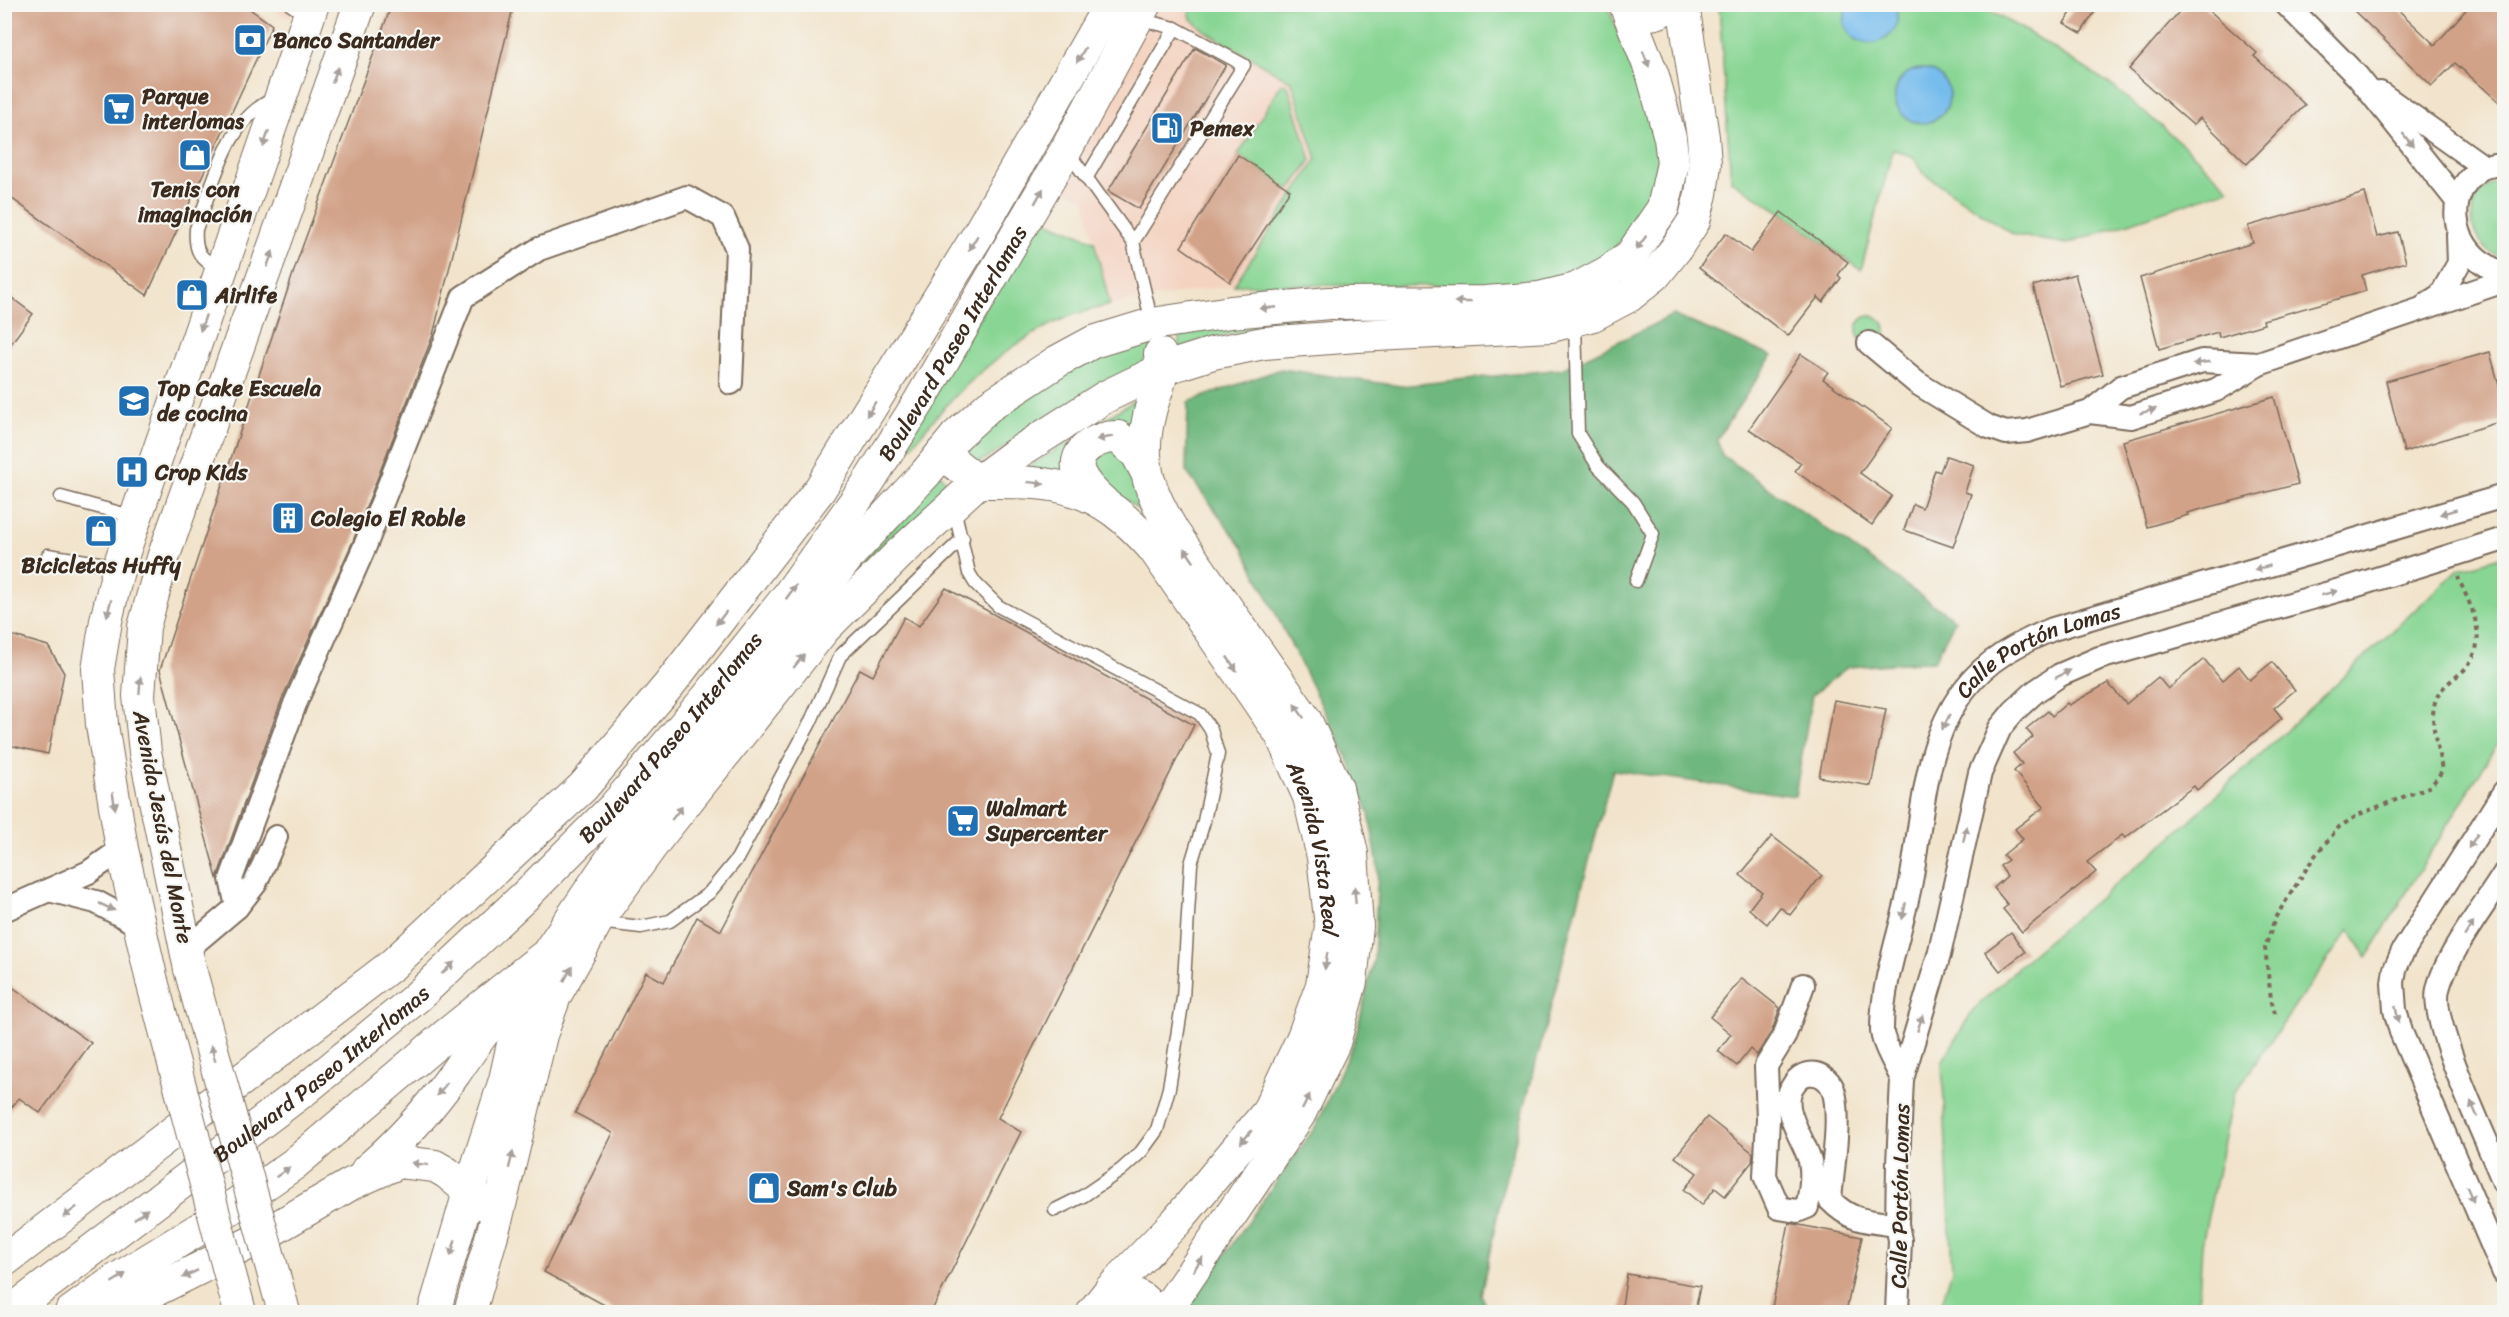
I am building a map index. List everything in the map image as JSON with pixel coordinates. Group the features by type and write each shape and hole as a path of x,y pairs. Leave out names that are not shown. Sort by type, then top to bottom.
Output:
{"main road":[{"name":"Avenida Jesús del Monte","path":"284,1312 188,960 145,752 139,696 144,627 164,558 360,4"},
{"name":"Boulevard Paseo Interlomas","path":"4,1262 392,965 583,787 669,685 820,489 976,238 1110,4"},
{"path":"1626,4 1636,13 1649,15 1670,4"},
{"path":"434,1312 505,1080 517,1026 547,954 635,824 852,552 956,436 1020,384 1093,342 1152,324 1231,312 1329,303 1485,302 1539,298 1576,289 1608,272 1631,255 1663,208 1673,163 1670,138 1653,76 1626,4"},
{"path":"470,1312 497,1217 542,1035 555,996 597,921 656,840 824,629 898,554 978,482 1017,453 1105,398 1134,381 1163,369 1213,353 1264,343 1551,326 1593,315 1629,296 1655,275 1676,250 1694,221 1701,194 1706,164 1683,4"},
{"name":"Avenida Jesús del Monte","path":"240,1312 137,924 102,725 98,669 119,566 280,97 304,8"},
{"name":"Boulevard Paseo Interlomas","path":"10,1312 307,1088 416,998 525,896 614,807 706,699 787,597 866,486 919,402 1066,150 1142,12"},
{"path":"1152,324 1163,369"},
{"name":"Avenida Vista Real","path":"1163,369 1143,442 1146,471 1158,506 1174,533 1305,719 1338,788 1352,853 1357,926 1351,982 1334,1043 1299,1115 1165,1312"},
{"path":"1107,506 1084,483 1078,470 1080,458 1086,448 1095,440 1106,436 1118,437 1137,454 1146,471"},
{"path":"161,444 200,454"},
{"path":"942,453 978,482"},
{"name":"Avenida Vista Real","path":"978,482 1024,482 1075,489 1107,506 1134,526 1154,549 1281,735 1309,797 1323,857 1331,926 1322,985 1303,1037 1267,1113 1176,1222 1102,1301"},
{"path":"351,1184 386,1154 417,1121 455,1073 461,1038 547,954 597,921"},
{"path":"72,1312 114,1281 212,1221 294,1164 461,1038 499,1014 532,986"},
{"path":"461,1038 491,1057 505,1080"},
{"path":"117,1312 250,1244 351,1184 400,1162 435,1166 447,1173 497,1217"},
{"path":"1102,1301 1129,1292 1140,1297 1152,1312"}],"street":[{"path":"2286,4 2358,77 2457,201"},
{"path":"2358,77 2494,165 2467,181 2457,201 2459,263 2440,295 2419,310"},
{"path":"237,907 231,879 295,704 365,546 463,297 539,249 687,196 723,218 737,249 731,383"},
{"path":"2457,232 2474,259 2505,274"},
{"path":"2090,412 2131,417 2216,390 2259,364 2505,282"},
{"path":"1869,343 1917,383 1989,428 2006,433 2027,431 2090,412 2121,387 2202,361 2259,364"},
{"name":"Calle Portón Lomas","path":"1902,1079 1881,1032 1884,997 1911,881 1926,782 1943,727 1964,690 1986,666 2017,644 2054,629 2505,496"},
{"name":"Calle Portón Lomas","path":"1897,1312 1900,1240 1897,1225 1902,1079 1923,1015 1948,921 1980,773 2000,728 2014,711 2036,691 2060,675 2099,658 2354,586 2505,539"},
{"path":"2505,792 2403,951 2395,969 2393,983 2395,1010 2409,1054 2505,1273"},
{"path":"188,960 255,884 276,837"},
{"path":"4,910 89,872 122,849"},
{"path":"2505,874 2445,968 2437,991 2436,1009 2446,1043 2505,1183"},
{"path":"48,890 96,902 137,924"},
{"path":"1803,985 1784,1036 1766,1066 1768,1119 1765,1176 1779,1208 1797,1211 1807,1207 1810,1195 1810,1163 1787,1104 1789,1090 1796,1080 1804,1074 1816,1073 1828,1080 1833,1090 1835,1125 1830,1200 1840,1211 1855,1220 1897,1225"},
{"path":"1798,1132 1835,1125"}],"lane":[{"path":"1133,242 1244,65 1142,12"},
{"path":"1087,177 1175,28"},
{"path":"1066,150 1133,242 1152,324"},
{"path":"1575,320 1578,434 1598,466 1633,502 1653,534 1636,581"},
{"path":"61,497 136,517"},
{"path":"953,504 963,538 969,573 986,596 1008,611 1200,714 1211,730 1218,754 1204,821 1191,864 1183,998 1169,1088 1157,1130 1142,1152 1121,1170 1083,1196 1055,1210"},
{"path":"597,921 641,927 670,921 709,893 736,859 810,723 840,656 963,538"},
{"path":"48,555 119,566"}],"path":[{"path":"2275,1014 2265,948 2275,918 2314,857 2339,827 2360,814 2431,786 2442,771 2434,717 2436,699 2447,682 2463,670 2476,648 2479,630 2450,557"}],"shaded area":[{"path":"267,5 294,5 289,19"},
{"path":"1159,5 1188,5 1191,19 1205,31 1292,82 1317,159 1234,285 1110,305 1084,198 1041,183"}],"green space":[{"path":"1188,5 1607,5 1638,81 1656,141 1659,160 1649,201 1619,243 1599,259 1570,274 1536,282 1484,286 1234,285 1317,159 1292,82 1205,31 1191,19"},
{"path":"1719,5 1978,5 2026,31 2110,84 2188,149 2229,189 2067,244 2014,235 1923,173 1914,158 1893,149 1861,270 1781,212 1731,181"},
{"path":"1282,83 1288,86 1311,160 1290,190 1238,155"},
{"path":"2504,180 2504,257 2490,252 2481,243 2474,231 2472,218 2474,205 2480,194 2490,185"},
{"path":"1038,217 1094,241 1110,305 1070,316 1034,334 981,371 936,417 874,495"},
{"path":"1298,315 1298,324 1227,335 1179,349 1179,338 1175,330"},
{"path":"1673,315 1772,356 1717,439 1722,455 1955,620 1934,661 1848,667 1812,695 1795,796 1613,770 1502,1192 1481,1295 1488,1312 1184,1312 1316,1126 1355,1039 1374,959 1378,867 1369,814 1350,763 1243,548 1186,471 1188,402 1281,369 1401,386 1562,369"},
{"path":"1871,316 1881,320 1885,330 1881,340 1871,344 1861,340 1857,330 1861,320"},
{"path":"1151,337 1151,352 1141,365 980,462 971,461 960,450 1026,380"},
{"path":"1143,395 1131,436 1071,473 1022,471"},
{"path":"1119,448 1154,521 1107,486 1092,468 1094,460 1104,449"},
{"path":"940,474 953,490 870,567 863,561"},
{"path":"2504,556 2504,733 2367,957 2349,929 2234,1094 2202,1244 2198,1312 1939,1312 1952,1270 1942,1062 1973,1010 2030,956 2173,836 2459,569"}],"water":[{"path":"1846,5 1893,5 1897,14 1894,30 1881,41 1873,43 1864,43 1855,39 1844,24"},
{"path":"1922,69 1932,71 1941,77 1947,86 1949,96 1947,106 1941,115 1932,121 1922,123 1912,121 1903,115 1897,106 1895,96 1897,86 1903,77 1912,71"}],"building":[{"name":"Parque interlomas","path":"4,4 243,4 272,25 147,295 4,193"},
{"name":"Colegio El Roble","path":"392,4 514,4 433,335 353,541 282,699 217,878 160,670 300,253"},
{"path":"2077,4 2100,4 2081,33 2064,23"},
{"path":"2186,4 2202,4 2257,53 2254,56 2305,105 2247,164 2200,118 2193,125 2129,69"},
{"path":"2347,4 2392,4 2435,45 2471,4 2505,4 2505,107 2455,63 2432,86"},
{"name":"Pemex","path":"1195,48 1226,65 1139,209 1108,191"},
{"path":"1238,155 1290,190 1230,282 1181,247"},
{"path":"2365,193 2377,237 2398,232 2406,262 2362,275 2366,291 2263,320 2264,324 2219,337 2218,332 2159,349 2140,278 2253,243 2248,226"},
{"path":"1781,212 1848,262 1838,275 1841,278 1823,302 1818,297 1788,336 1699,268 1726,233 1751,252"},
{"path":"2075,274 2103,374 2060,386 2033,286"},
{"path":"4,292 33,314 4,353"},
{"path":"2490,352 2505,408 2505,420 2404,452 2386,381"},
{"path":"1801,354 1828,372 1823,379 1892,428 1860,473 1892,496 1872,525 1795,471 1801,463 1749,429"},
{"path":"2274,397 2298,484 2187,513 2188,515 2147,527 2123,441"},
{"path":"1946,456 1974,465 1965,492 1971,494 1953,547 1904,530 1913,504 1922,508 1935,470 1940,472"},
{"path":"946,588 1194,725 998,1118 1021,1132 931,1312 617,1312 544,1272 613,1133 575,1113 646,972 664,982 697,917 721,931 860,669 873,676 904,617 919,626"},
{"path":"4,633 48,646 64,673 48,754 4,744"},
{"path":"2204,659 2222,681 2239,666 2250,680 2272,662 2295,690 2274,708 2282,718 2197,790 2194,786 2125,838 2122,835 2087,862 2096,872 2022,932 2003,909 2008,905 1994,888 2007,876 2000,866 2008,860 2003,855 2023,839 2015,829 2044,807 2014,771 2022,764 2013,753 2033,737 2026,729 2048,711 2052,716 2067,703 2069,705 2108,683 2126,704 2158,677 2168,689"},
{"path":"1834,700 1886,709 1871,786 1819,777"},
{"path":"1772,836 1822,875 1790,915 1780,907 1767,924 1749,909 1762,892 1740,875"},
{"path":"2011,932 2025,952 2000,971 1985,952"},
{"path":"1742,978 1780,1008 1772,1031 1757,1055 1750,1049 1737,1066 1718,1051 1731,1034 1710,1017"},
{"path":"4,981 91,1043 40,1113 19,1098 4,1117"},
{"path":"1707,1117 1753,1153 1752,1162 1725,1196 1715,1188 1702,1205 1684,1190 1697,1173 1675,1157"},
{"path":"1789,1223 1862,1237 1846,1312 1771,1312"},
{"path":"1627,1274 1700,1286 1695,1312 1621,1312"}],"place":[{"name":"Banco Santander","path":"250,40"},
{"name":"Parque interlomas","path":"119,109"},
{"name":"Pemex","path":"1167,128"},
{"name":"Tenis con imaginación","path":"195,155"},
{"name":"Airlife","path":"192,295"},
{"name":"Top Cake Escuela de cocina","path":"134,401"},
{"name":"Crop Kids","path":"132,472"},
{"name":"Colegio El Roble","path":"288,518"},
{"name":"Bicicletas Huffy","path":"101,531"},
{"name":"Walmart Supercenter","path":"963,821"},
{"name":"Sam's Club","path":"764,1188"}]}
